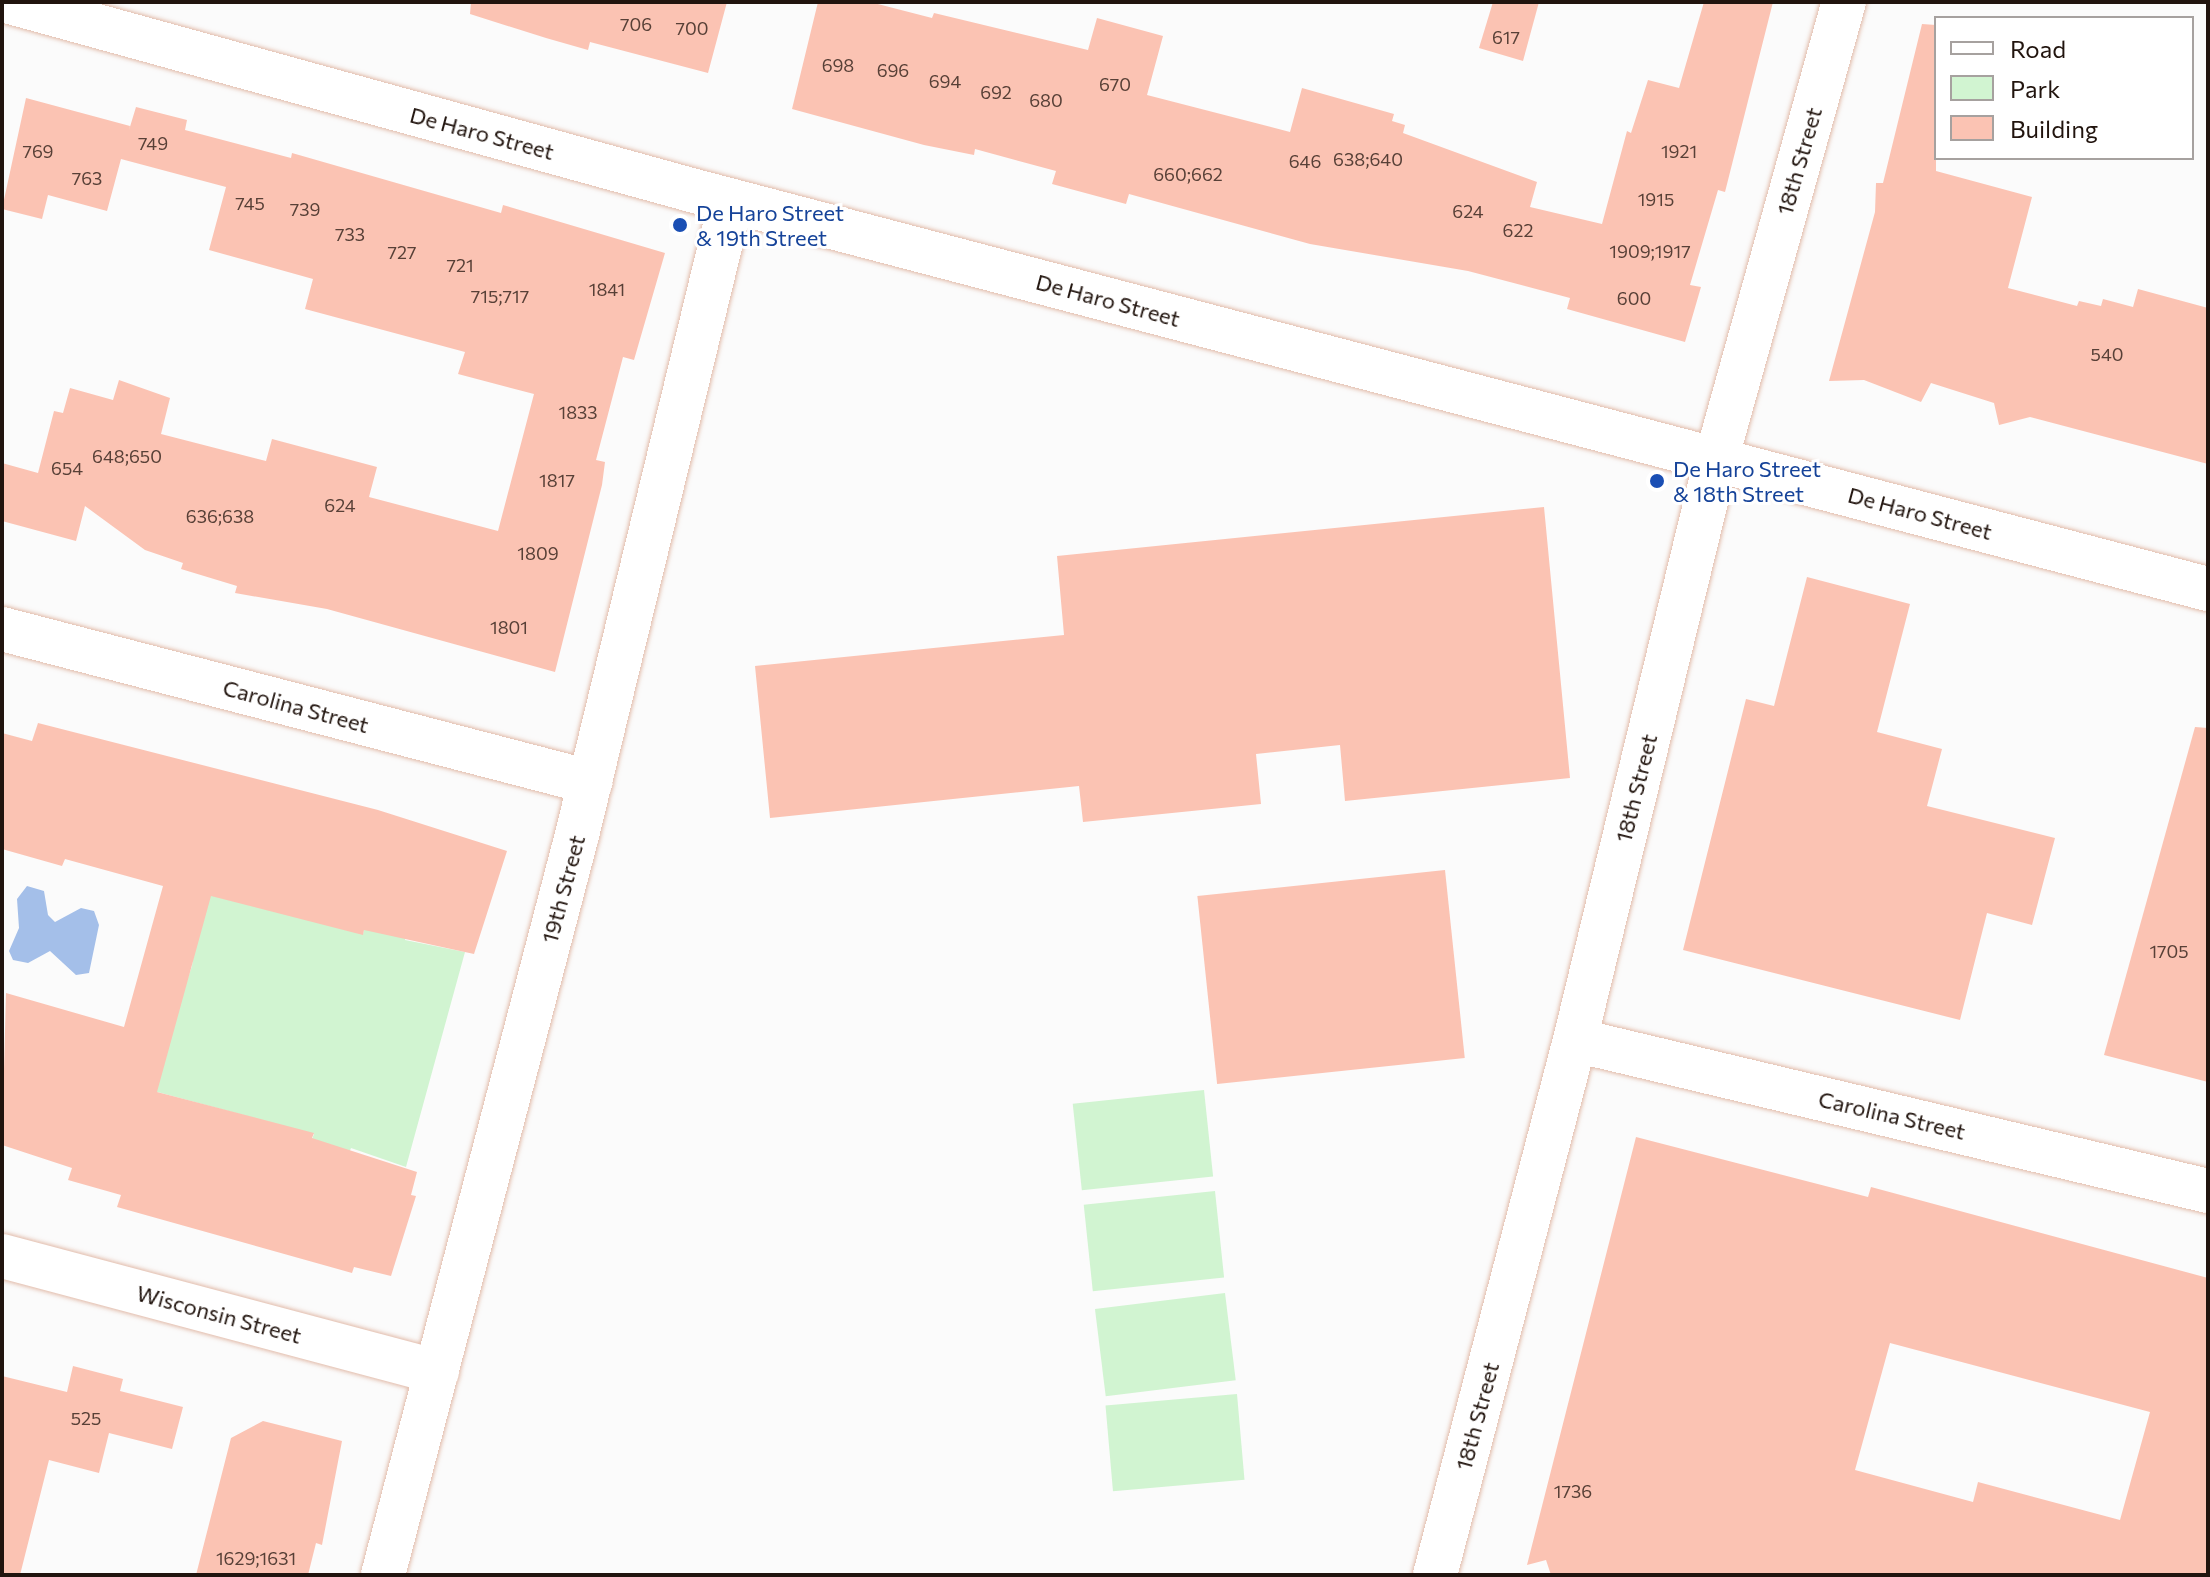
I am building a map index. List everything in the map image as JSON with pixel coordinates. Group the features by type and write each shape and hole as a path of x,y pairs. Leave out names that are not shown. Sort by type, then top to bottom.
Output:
{"street":[{"name":"De Haro Street","path":"10,2 731,201 2208,589"},
{"name":"18th Street","path":"1435,1575 1575,1040 1716,460 1844,2"},
{"name":"19th Street","path":"383,1575 590,782 731,201"},
{"name":"Carolina Street","path":"2,629 590,782"},
{"name":"Carolina Street","path":"1575,1040 2208,1191"},
{"name":"Wisconsin Street","path":"2,1256 437,1372"}],"green space":[{"path":"202,893 363,934 366,922 406,935 405,940 465,952 406,1167 351,1148 349,1153 311,1142 314,1134 150,1090 192,966"},
{"path":"1204,1090 1213,1177 1082,1190 1073,1104"},
{"path":"1215,1191 1224,1278 1093,1291 1084,1205"},
{"path":"1225,1293 1236,1380 1106,1396 1095,1309"},
{"path":"1237,1394 1244,1480 1113,1491 1106,1406"}],"water":[{"path":"27,886 44,891 48,915 55,922 81,908 94,911 99,925 89,973 76,975 50,951 28,963 13,960 9,951 19,928 17,899"}],"building":[{"path":"471,2 727,2 708,73 590,42 588,50 546,38 470,14"},
{"path":"818,2 870,2 932,18 934,13 1088,50 1097,18 1163,36 1147,95 1290,132 1302,88 1394,114 1392,121 1405,125 1403,133 1537,182 1530,207 1602,224 1627,131 1631,133 1648,80 1679,88 1704,2 1773,2 1725,192 1718,190 1690,285 1701,287 1685,342 1567,309 1570,298 1468,271 1310,244 1129,194 1126,204 1052,184 1056,171 975,149 974,155 924,145 792,109"},
{"path":"1493,2 1539,2 1523,61 1479,48"},
{"path":"1922,24 1934,25 1936,171 2032,197 2008,288 2077,306 2079,301 2101,306 2103,299 2133,307 2138,289 2208,308 2208,464 2030,417 1999,425 1994,403 1931,383 1921,402 1864,380 1829,381 1875,212 1876,183 1883,183"},
{"path":"26,98 130,126 129,130 136,107 187,120 185,130 291,158 292,153 501,213 503,205 665,253 634,360 623,357 596,460 605,462 602,485 555,672 327,609 235,593 237,586 181,569 183,563 145,550 85,506 76,541 2,521 2,463 38,473 54,411 63,413 70,388 113,400 119,380 170,398 161,434 266,461 272,439 377,467 369,497 498,531 534,394 458,374 465,352 305,309 313,279 209,250 226,187 121,159 107,211 48,195 42,219 2,209"},
{"path":"1544,507 1570,778 1345,801 1340,745 1256,754 1261,804 1083,822 1079,786 770,818 755,666 1064,635 1057,556"},
{"path":"1807,577 1910,604 1877,732 1942,749 1927,806 2055,838 2032,925 1987,913 1960,1020 1683,950 1746,699 1774,706"},
{"path":"38,723 378,810 507,851 474,954 364,930 363,935 211,896 157,1092 314,1133 312,1138 417,1172 411,1195 416,1196 391,1276 354,1267 352,1273 117,1207 121,1195 68,1180 72,1168 2,1145 6,993 124,1027 163,886 65,859 62,866 2,849 2,733 32,741"},
{"path":"2195,727 2208,728 2208,1082 2104,1055"},
{"path":"1445,870 1465,1058 1217,1084 1197,896"},
{"path":"1636,1137 1868,1197 1871,1187 2208,1278 2208,1575 1551,1575 1546,1560 1527,1565","holes":["1890,1343 2150,1412 2120,1520 1978,1482 1973,1502 1855,1470"]},
{"path":"73,1366 123,1379 120,1391 183,1407 172,1449 109,1433 99,1473 49,1460 20,1575 2,1575 2,1376 67,1392"},
{"path":"263,1421 342,1441 322,1545 316,1543 308,1575 196,1575 231,1438"}],"place":[{"name":"De Haro Street & 19th Street","path":"680,225"},
{"name":"De Haro Street & 18th Street","path":"1657,481"}]}
